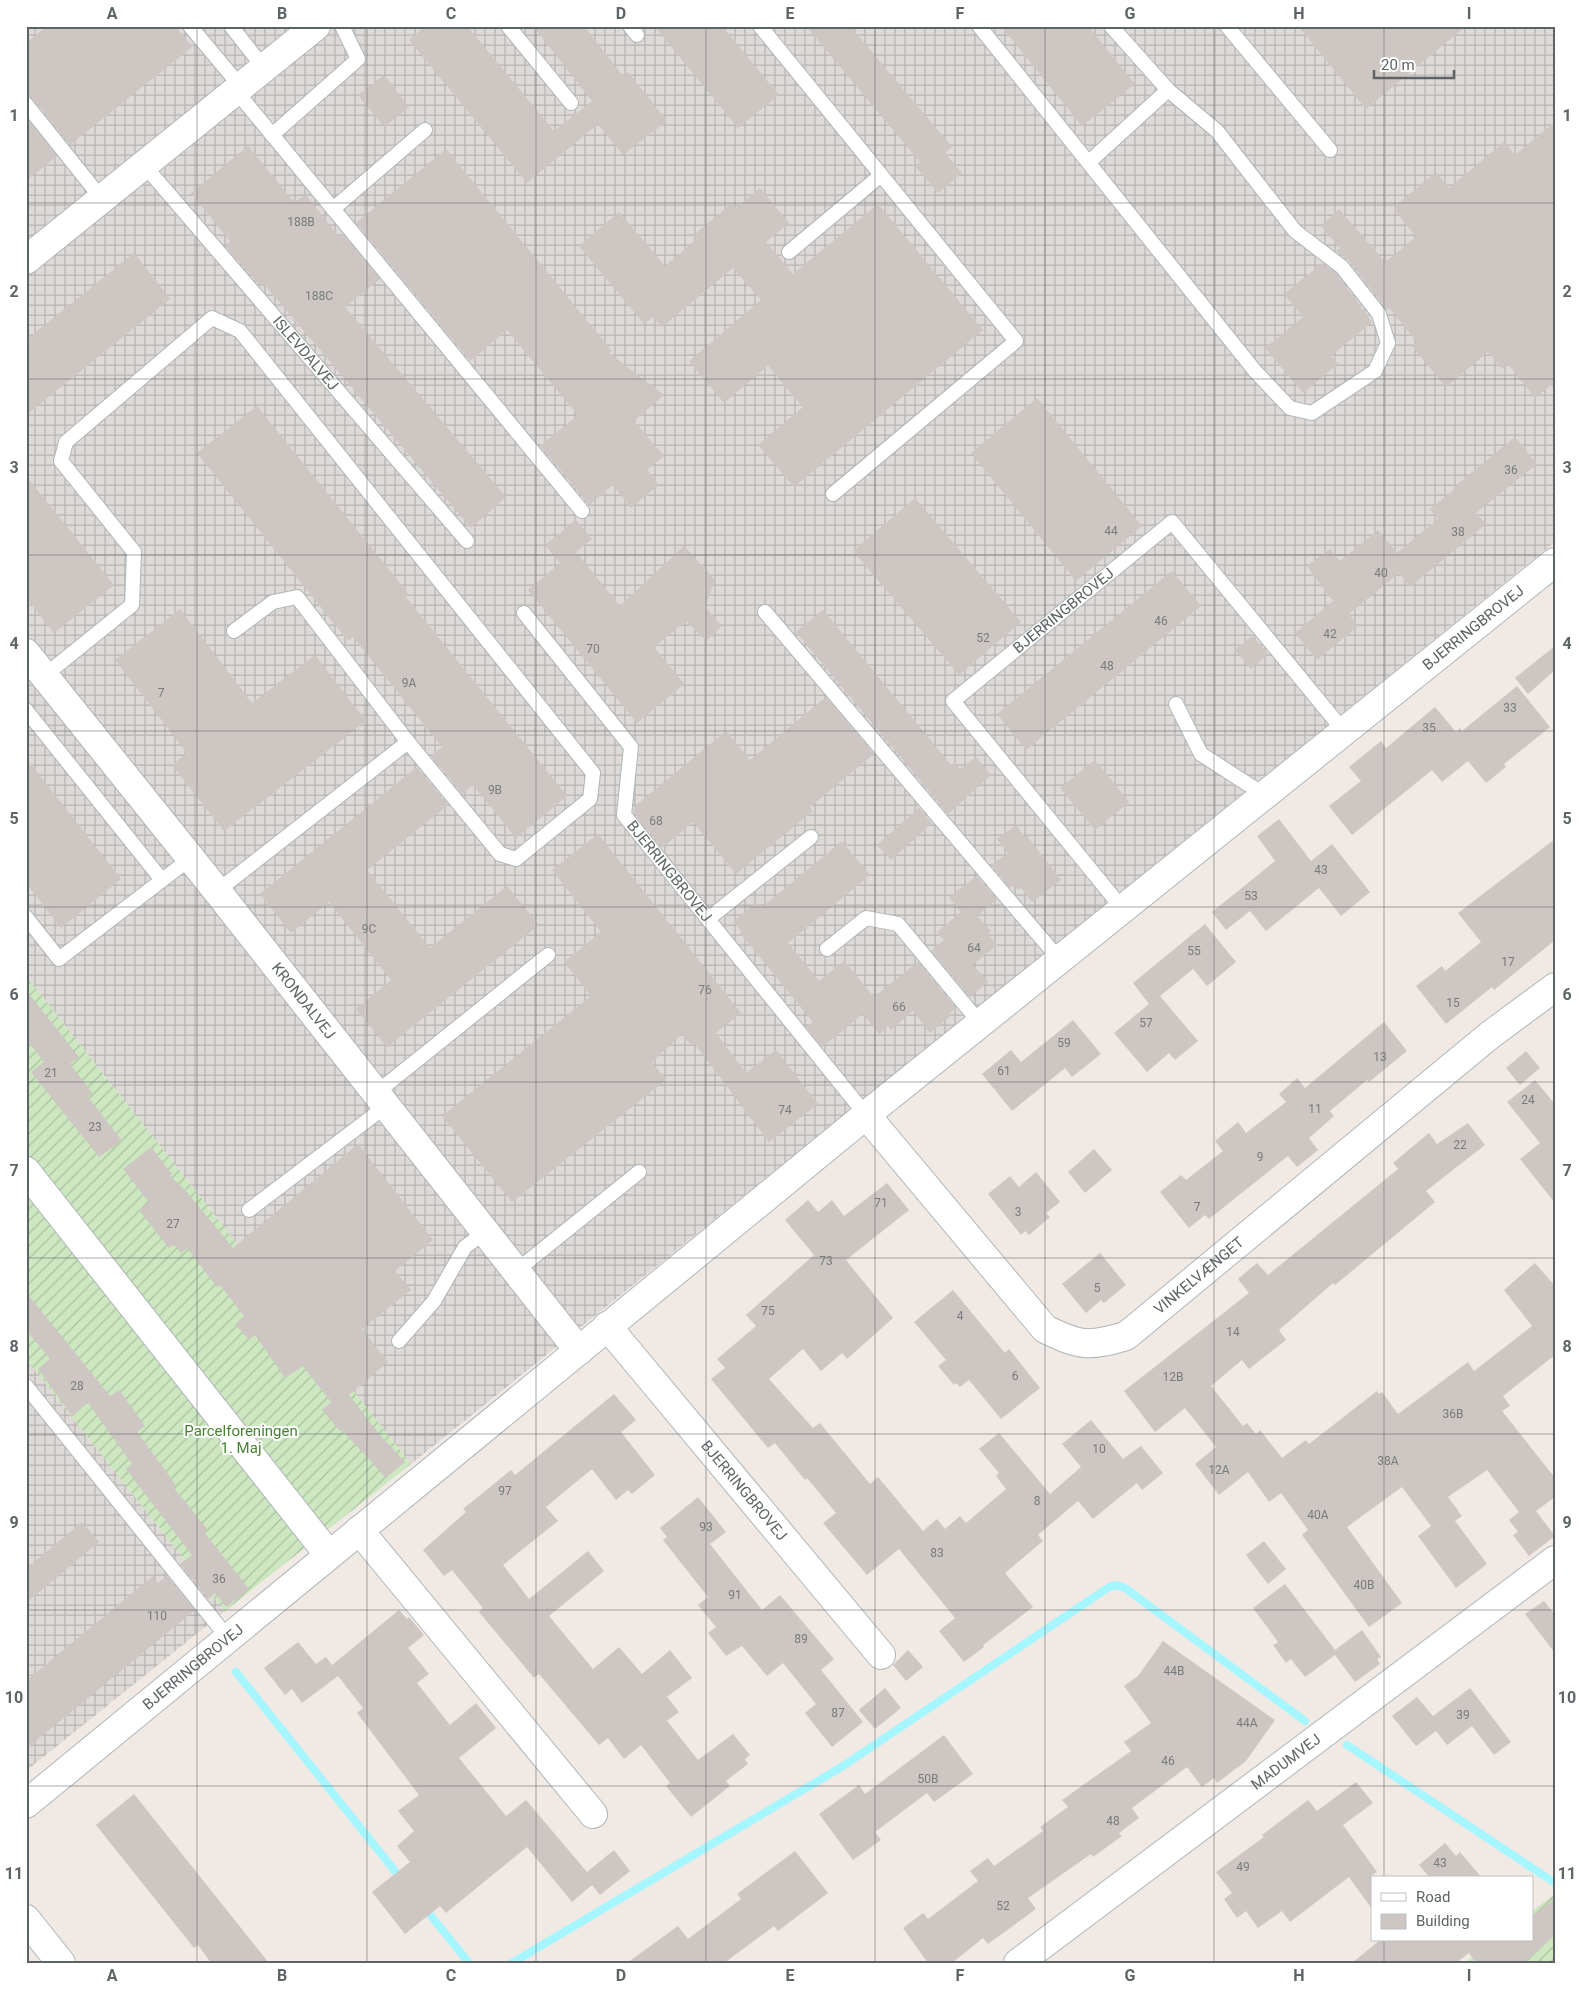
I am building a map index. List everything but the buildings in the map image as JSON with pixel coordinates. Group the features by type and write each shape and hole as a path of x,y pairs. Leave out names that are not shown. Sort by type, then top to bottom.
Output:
{"street":[{"path":"26,260 316,26"},
{"name":"BJERRINGBROVEJ","path":"26,1804 866,1115 1263,794 1555,562"},
{"name":"KRONDALVEJ","path":"33,666 191,858 579,1351"},
{"name":"VINKELVÆNGET","path":"866,1115 1045,1329 1072,1342 1097,1344 1126,1336 1490,1035 1555,988"},
{"path":"26,1171 329,1555"},
{"name":"BJERRINGBROVEJ","path":"607,1326 881,1655"},
{"path":"359,1530 593,1814"},
{"name":"MADUMVEJ","path":"1018,1963 1555,1560"},
{"path":"26,1919 60,1963"}],"lane":[{"path":"190,26 272,135 582,511"},
{"path":"231,26 264,68"},
{"path":"272,135 358,59 342,26"},
{"path":"508,26 571,103"},
{"path":"760,26 1016,341 833,494"},
{"path":"979,26 1255,371 1290,408 1312,412 1375,371 1388,343 1380,314 1342,267 1296,231 1217,131 1168,90 1111,26"},
{"path":"1227,26 1330,150"},
{"path":"1089,162 1168,90"},
{"path":"26,104 102,199"},
{"path":"333,209 425,130"},
{"name":"ISLEVDALVEJ","path":"144,165 467,541"},
{"path":"789,252 880,176"},
{"path":"33,666 132,605 134,552 61,461 66,442 212,318 240,330 593,773 590,799 516,859 500,854 408,742 297,597 273,602 234,631"},
{"name":"BJERRINGBROVEJ","path":"1122,908 953,701 1172,522 1343,730"},
{"path":"765,612 1059,959"},
{"name":"BJERRINGBROVEJ","path":"524,613 631,747 624,815 866,1115"},
{"path":"1176,704 1201,754 1263,794"},
{"path":"26,710 162,880"},
{"path":"217,891 408,742"},
{"path":"708,919 811,837"},
{"path":"26,917 59,959 191,858"},
{"path":"828,949 866,918 898,924 980,1023"},
{"path":"249,1210 381,1100 548,955"},
{"path":"516,1271 639,1172"},
{"path":"399,1341 434,1301 465,1247 485,1232"},
{"path":"26,1387 228,1638"}],"shaded area":[{"path":"26,26 1555,26 1555,542 411,1464 26,976"},
{"path":"26,1359 225,1611 26,1771"}],"green space":[{"name":"Parcelforeningen 1. Maj","path":"26,976 411,1464 225,1611 26,1359"},
{"path":"1555,1894 1555,1963 1464,1963 1491,1942 1534,1942 1534,1910"}],"waterway":[{"path":"512,1963 843,1766 1109,1587 1117,1585 1125,1588 1305,1721"},
{"path":"236,1672 402,1880"},
{"path":"1347,1745 1555,1883"},
{"path":"423,1906 469,1963"}]}
